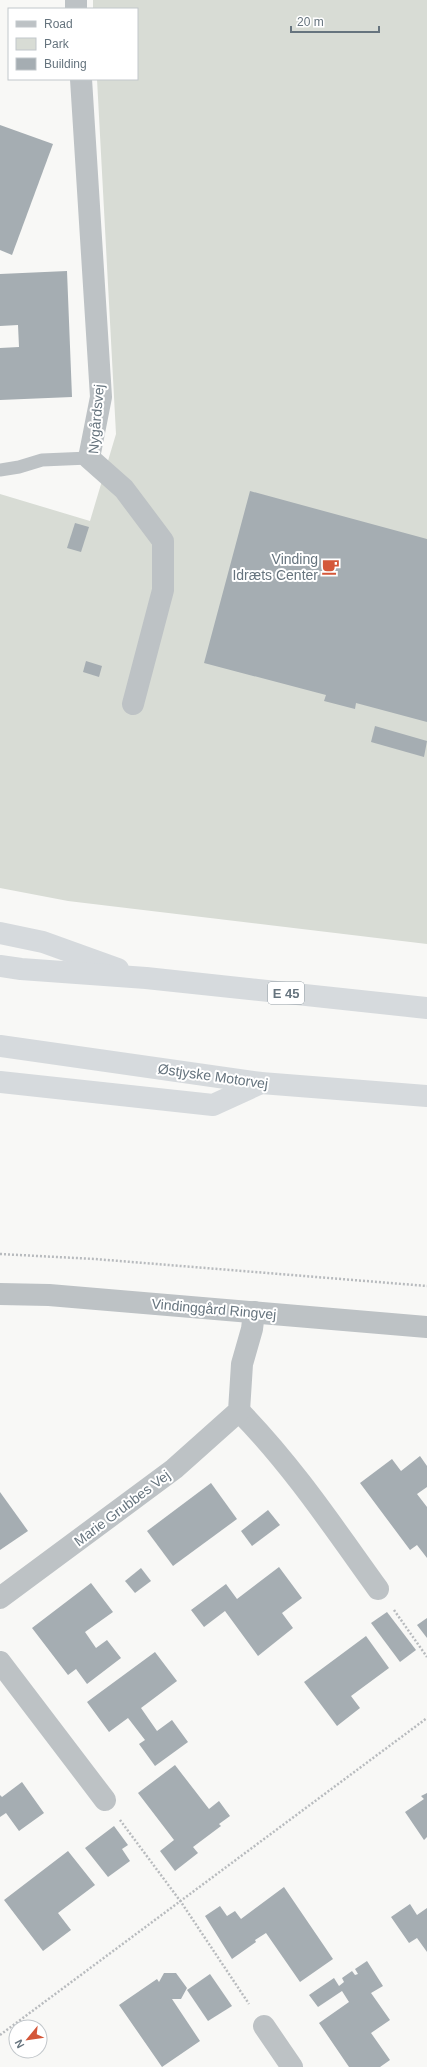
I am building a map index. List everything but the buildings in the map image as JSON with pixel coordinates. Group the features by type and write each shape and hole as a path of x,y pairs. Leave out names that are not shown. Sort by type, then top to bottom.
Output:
{"highway":[{"path":"0,933 43,942 146,978"},
{"name":"E 45","path":"0,966 21,969 146,978 427,1008"},
{"name":"Østjyske Motorvej","path":"0,1046 261,1083 427,1096"},
{"path":"0,1082 213,1105 261,1083"}],"street":[{"name":"Nygårdsvej","path":"81,80 100,397 89,458 124,489 163,541 163,590 133,704"},
{"name":"Vindinggård Ringvej","path":"0,1294 49,1295 427,1327"},
{"path":"254,1312 252,1329 242,1364 239,1411 269,1442 300,1481 378,1589"},
{"name":"Marie Grubbes Vej","path":"0,1598 174,1469 239,1411"},
{"path":"0,1662 105,1800"},
{"path":"264,2026 292,2067"}],"lane":[{"path":"0,470 19,467 42,460 89,458"}],"path":[{"path":"0,1254 95,1259 427,1286"},
{"path":"378,1589 427,1657"},
{"path":"0,2035 427,1718"},
{"path":"105,1800 181,1902 264,2026"}],"green space":[{"path":"93,0 427,0 427,944 68,901 0,888 0,494 90,521 116,434 97,80 138,80 138,8 93,8"}],"place":[{"name":"Vinding Idræts Center","path":"331,567"}]}
